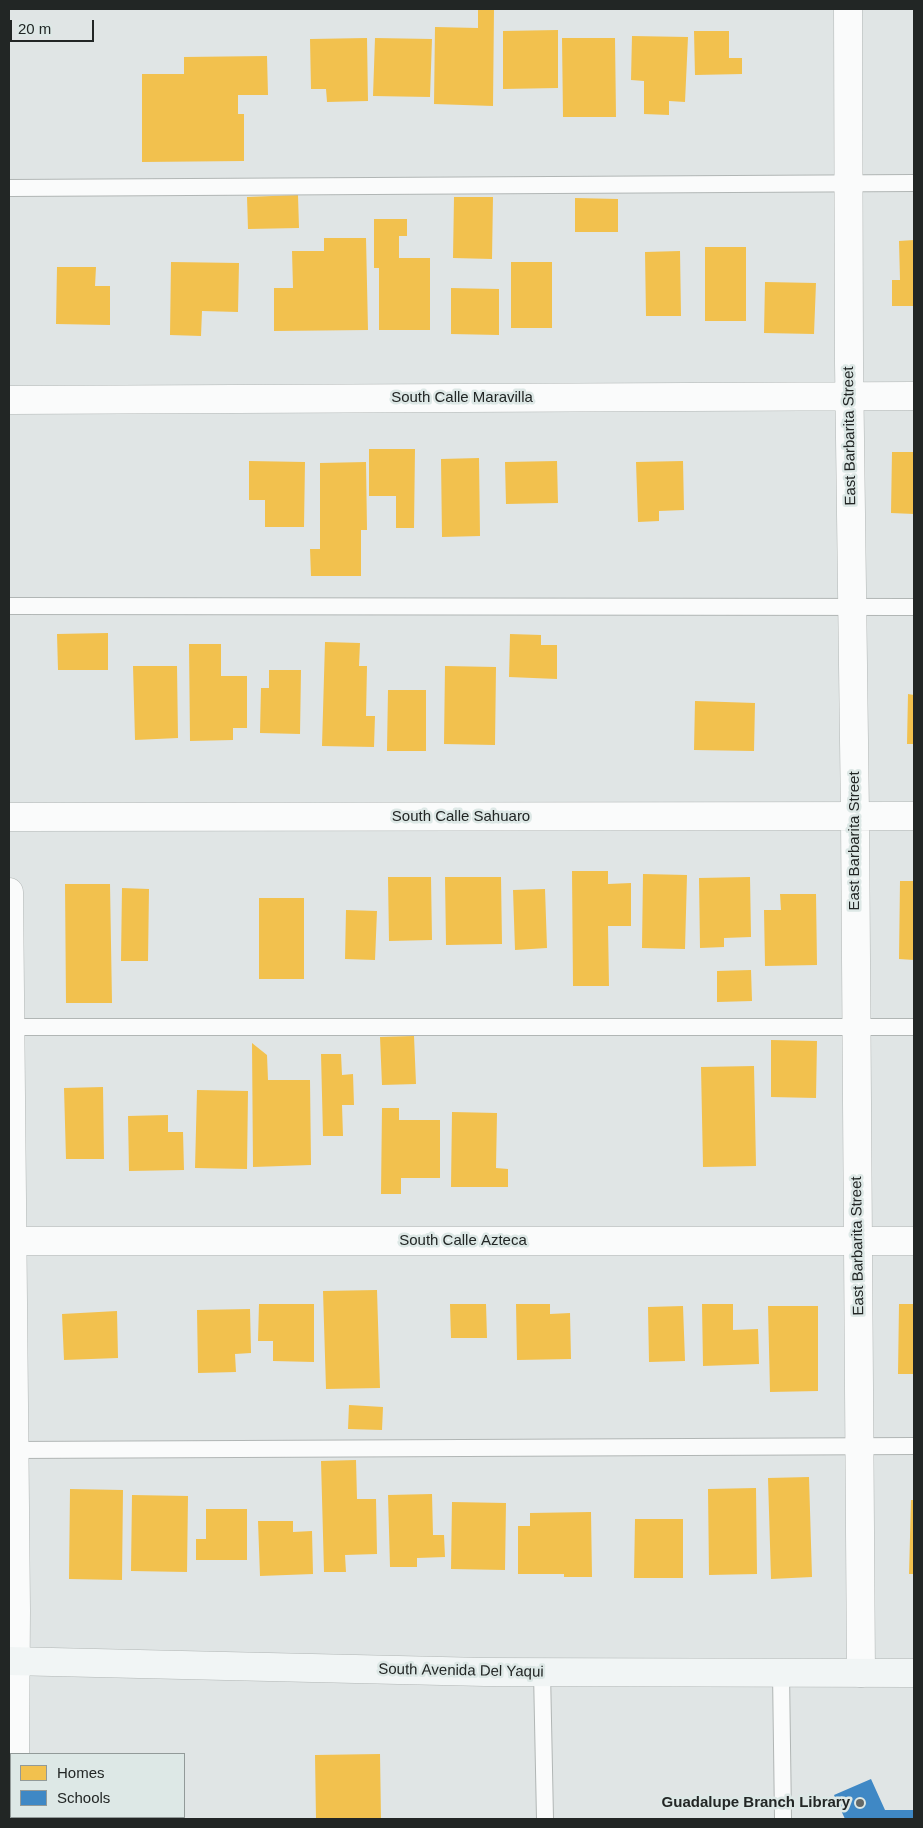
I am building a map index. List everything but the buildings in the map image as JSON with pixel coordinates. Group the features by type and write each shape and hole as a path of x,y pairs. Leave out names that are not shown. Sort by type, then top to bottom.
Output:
{"street":[{"name":"East Barbarita Street","path":"848,9 861,1673"},
{"name":"South Calle Maravilla","path":"9,400 914,396"},
{"name":"South Calle Sahuaro","path":"9,817 914,816"},
{"path":"9,892 14,1450 12,1662 16,1753"},
{"name":"South Calle Azteca","path":"12,1241 914,1241"},
{"name":"South Avenida Del Yaqui","path":"12,1662 542,1672 914,1673"}],"lane":[{"path":"9,188 914,183"},
{"path":"9,606 914,607"},
{"path":"11,1027 914,1027"},
{"path":"14,1450 914,1446"},
{"path":"542,1672 544,1819"},
{"path":"781,1672 783,1819"}],"place":[{"name":"Guadalupe Branch Library","path":"860,1803"}]}
